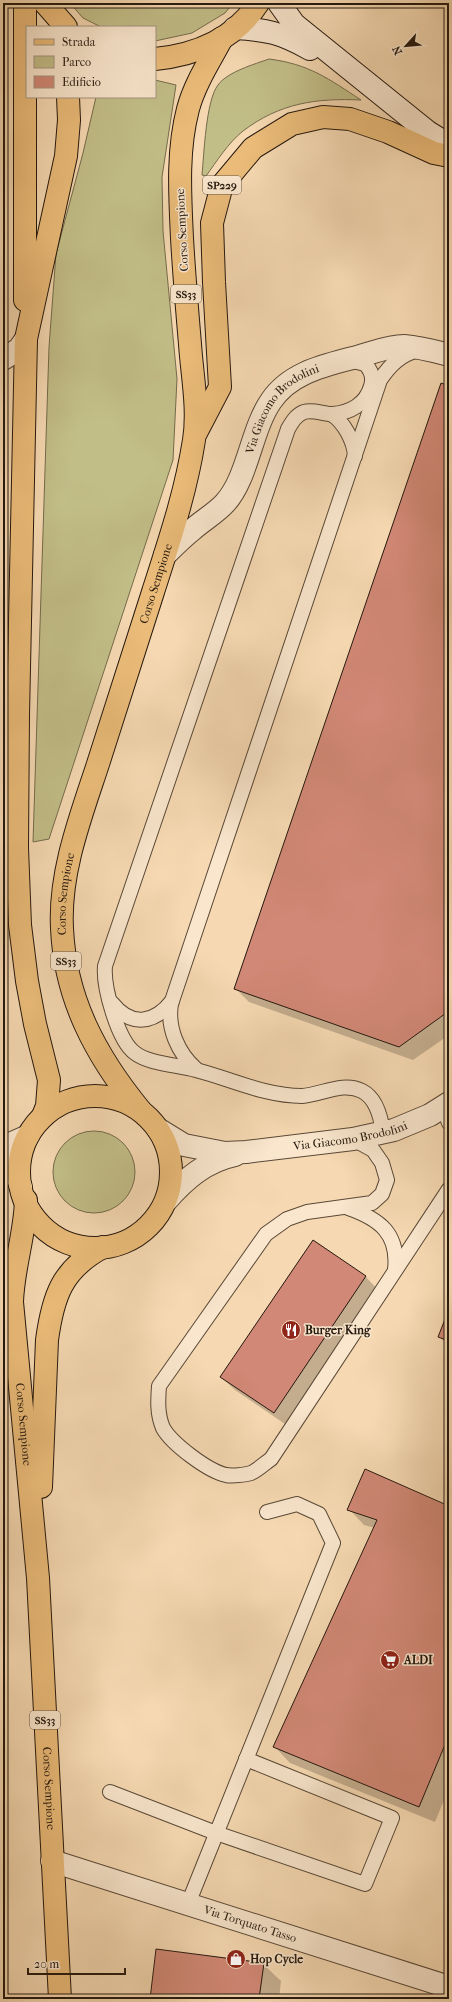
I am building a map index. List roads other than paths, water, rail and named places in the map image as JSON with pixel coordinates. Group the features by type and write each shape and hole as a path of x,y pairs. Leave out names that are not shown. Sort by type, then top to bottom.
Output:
{"main road":[{"path":"25,3 26,339 18,715 17,848 20,925 27,981 35,1024 49,1080 47,1106 44,1116"},
{"path":"156,59 190,54 229,33 258,3"},
{"name":"Corso Sempione","path":"140,1110 118,1082 87,1032 66,964 62,928 62,898 69,860 165,555 190,465 195,436 194,400 179,190 182,136 188,108 196,87 229,33"},
{"path":"26,339 66,156 69,120 68,98"},
{"name":"SP229","path":"195,436 220,386 212,223 222,185 252,148 292,124 323,117 350,119 388,132 434,153 449,156"},
{"path":"23,1194 29,1210 44,1229 65,1242 89,1248 112,1246 135,1237 153,1222 166,1201 172,1177 170,1153 158,1129 140,1110 117,1098 91,1096 66,1101 44,1116 28,1136"},
{"name":"Corso Sempione","path":"28,1136 20,1161 24,1228 14,1272 12,1302 38,1578 60,1999"},
{"name":"Corso Sempione","path":"38,1578 44,1399 47,1340 50,1317 58,1295 74,1267 86,1256 103,1247"}],"street":[{"path":"279,3 294,24 428,132 449,145"},
{"path":"229,33 260,29 284,35 351,71"},
{"path":"3,359 19,349 26,339"},
{"name":"Via Giacomo Brodolini","path":"165,555 190,531 225,503 236,487 270,401 281,389 295,378 310,370 391,347 423,348 449,355"},
{"name":"Via Giacomo Brodolini","path":"158,1129 184,1145 225,1153 246,1152 353,1139 394,1130 430,1115 447,1111"},
{"path":"3,1147 28,1136"},
{"name":"Via Giacomo Brodolini","path":"166,1201 182,1182 195,1173 227,1156 246,1152"},
{"path":"3,1157 15,1171 23,1194"},
{"name":"Via Torquato Tasso","path":"52,1861 449,1987"}],"lane":[{"path":"196,1069 182,1053 171,1028 169,1015 173,999 380,380 387,369 398,359 423,348"},
{"path":"346,359 357,360 365,364 372,374 372,384 365,398 354,408 331,414 306,411 293,420 288,429 105,966 104,978 108,998 124,1039 135,1054 151,1060 196,1069 267,1092 285,1095 303,1096 338,1088 356,1088 370,1097 375,1105 382,1132"},
{"path":"331,414 340,421 346,430 355,456"},
{"path":"108,998 116,1009 134,1019 153,1018 166,1008 173,999"},
{"path":"353,1139 373,1150 382,1163 388,1180 382,1194 372,1203 307,1212 287,1219 266,1234 159,1386 157,1406 163,1428 177,1445 206,1465 227,1475 251,1473 271,1459 449,1189"},
{"path":"346,1207 368,1215 384,1227 393,1241 397,1255 395,1270"},
{"path":"188,1904 333,1543 319,1514 297,1504 267,1512"},
{"path":"110,1792 216,1833 365,1884 392,1818 246,1759"}],"place":[{"name":"Burger King","path":"291,1330"},
{"name":"ALDI","path":"390,1660"},
{"name":"Hop Cycle","path":"236,1959"}]}
